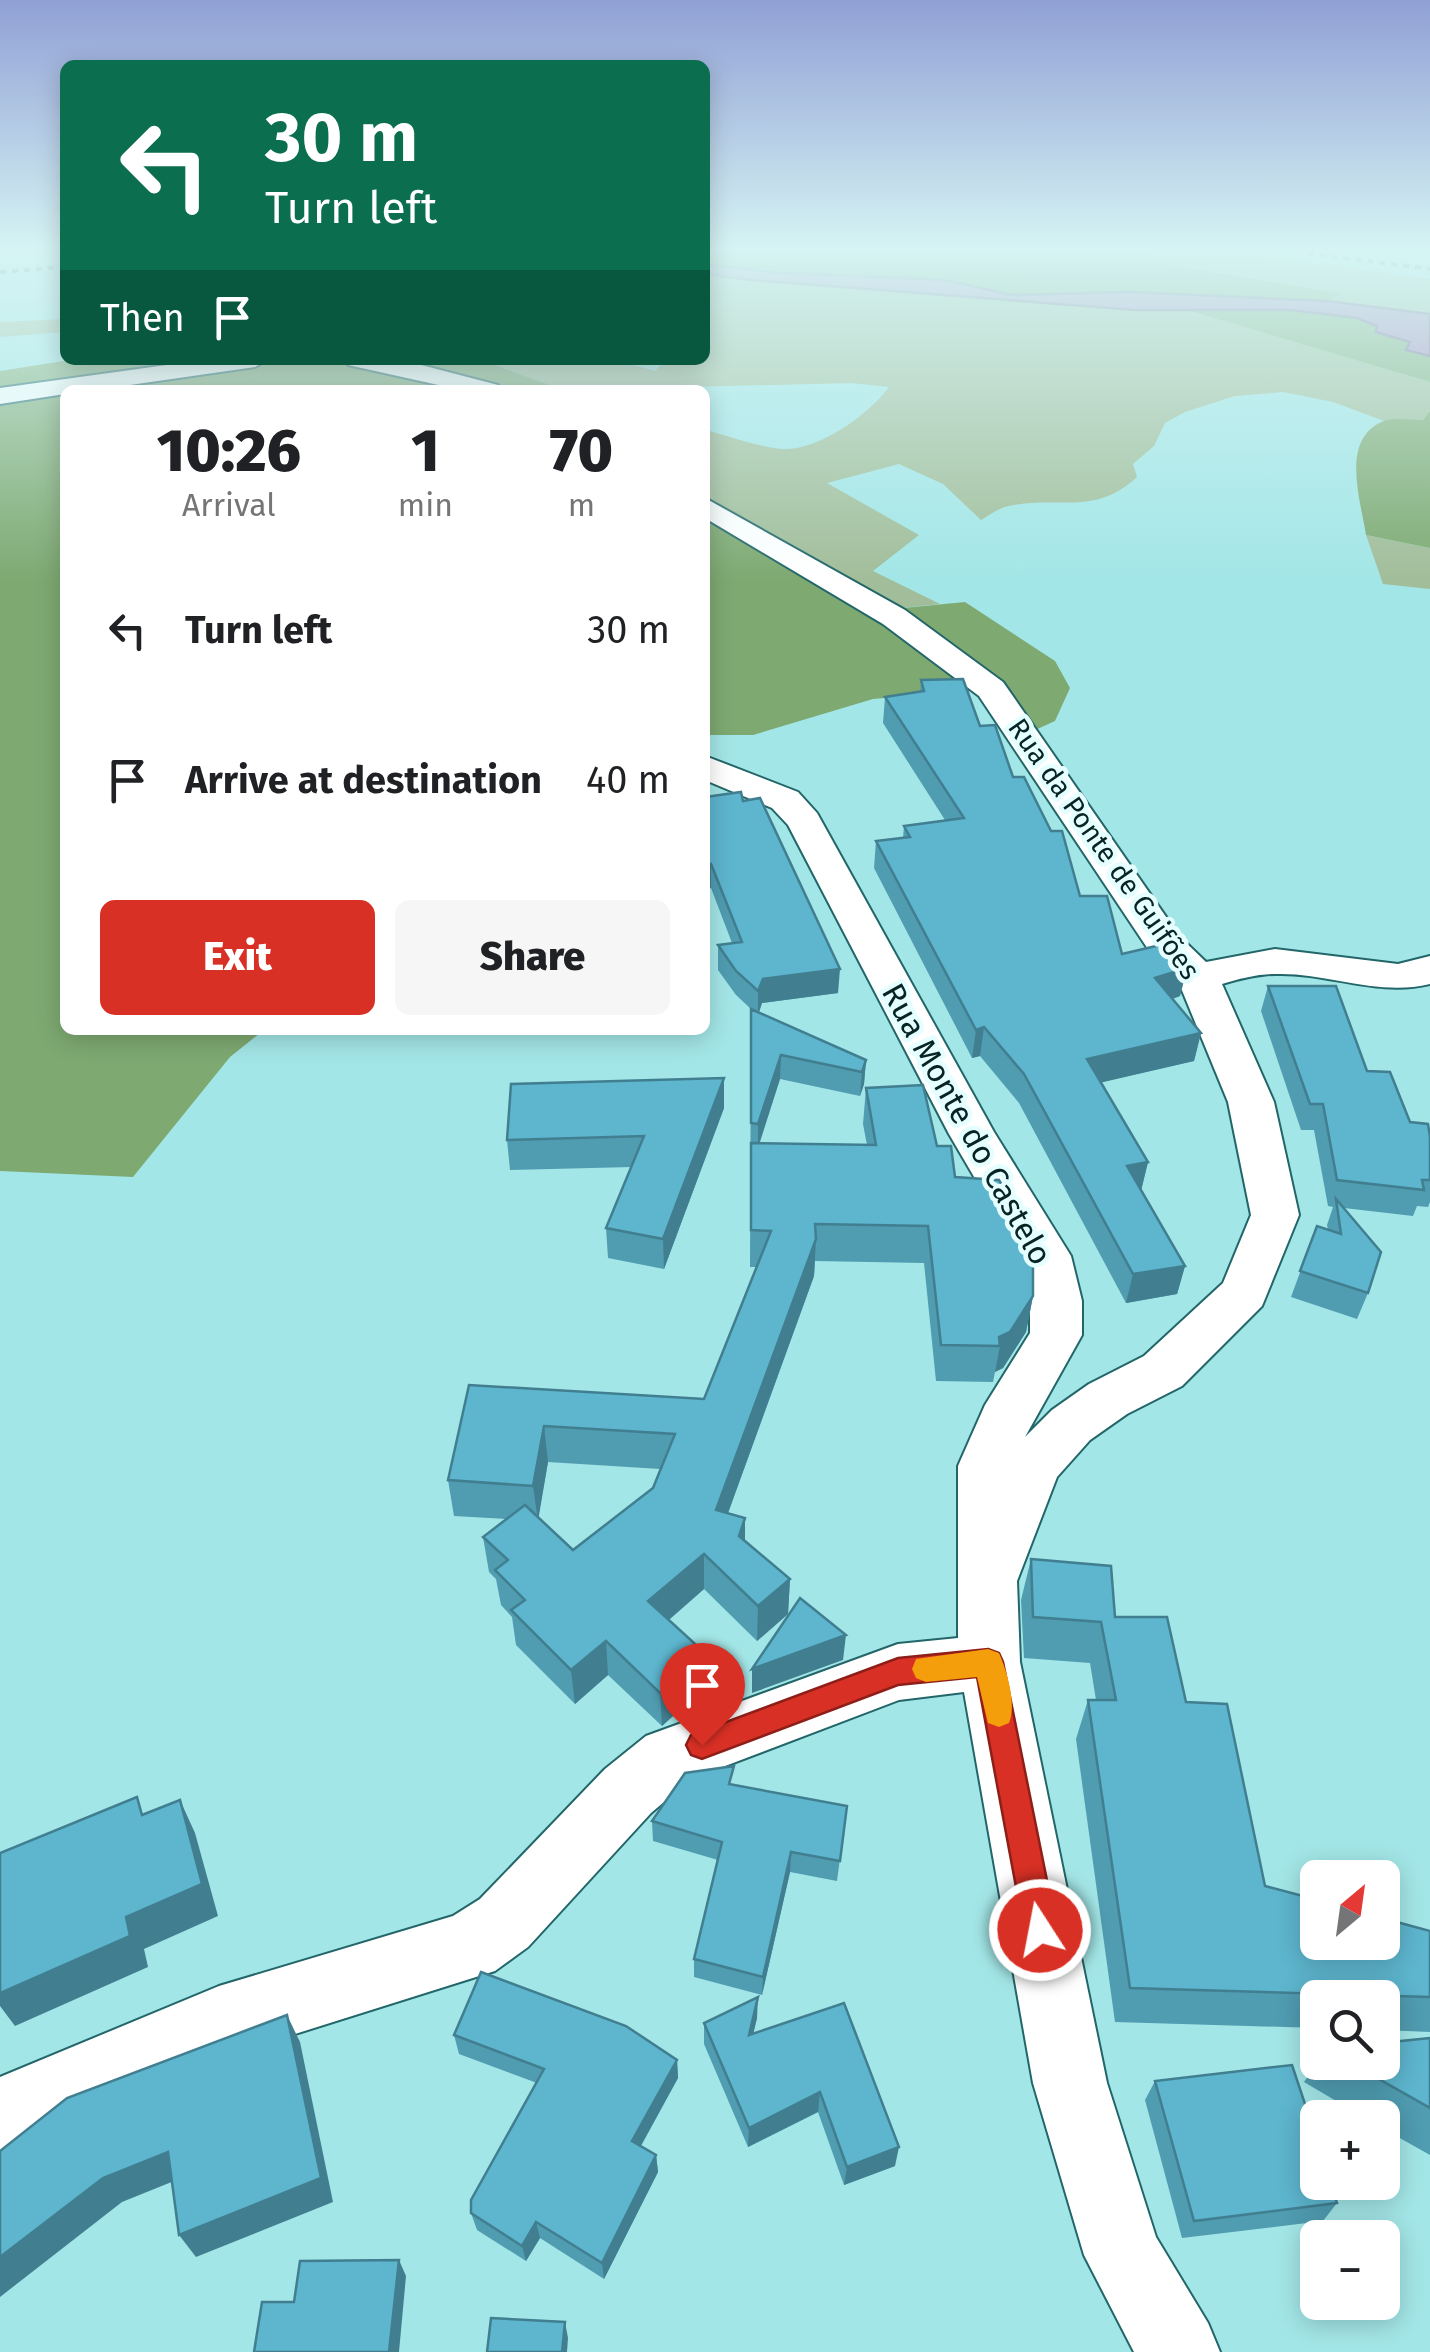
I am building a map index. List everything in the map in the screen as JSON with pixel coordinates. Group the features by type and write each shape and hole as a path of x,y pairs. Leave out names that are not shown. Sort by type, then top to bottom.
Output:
{"street":[{"path":"78,385 220,365"},
{"path":"388,365 470,385"},
{"path":"0,396 60,388"},
{"name":"Rua da Ponte de Guifões","path":"710,509 894,618 990,689 1166,946 1198,978 1251,1102 1275,1215 1244,1294 1163,1371 1108,1399 1071,1425 1033,1465 989,1585"},
{"name":"Rua Monte do Castelo","path":"710,769 785,800 804,821 972,1134 1046,1256 1056,1301 1056,1336 1004,1420 986,1466 988,1662 1070,2083 1123,2254 1179,2352"},
{"path":"1198,978 1236,966 1278,960 1402,975 1430,969"},
{"path":"0,2114 219,2022 470,1946 504,1923 628,1791 669,1757 898,1672 988,1662"}],"green space":[{"path":"59,362 60,365 495,365 550,385 60,385 60,1035 258,1035 230,1057 133,1177 0,1171 0,371"},
{"path":"710,362 1362,362 1430,382 1430,411 1423,420 1384,421 1333,402 1283,392 1235,396 1185,412 1165,423 1154,446 1133,464 1137,477 1106,497 1009,506 981,520 943,484 899,464 827,483 919,535 873,571 940,604 873,611 710,516 710,431 763,446 796,448 842,429 889,387 851,383 550,385 495,365 633,365 655,371 661,365 710,365"},
{"path":"1362,362 1430,362 1430,382"},
{"path":"1430,411 1430,548 1366,535 1356,472 1362,441 1370,429 1384,421 1423,420"},
{"path":"710,513 873,611 965,602 1055,661 1070,688 1055,721 1022,736 990,689 873,699 753,735 710,735"},
{"path":"1366,535 1430,548 1430,589 1383,584"}],"building":[{"path":"963,679 980,726 995,725 1013,777 1024,777 1051,831 1062,831 1080,896 1107,896 1122,954 1169,943 1187,968 1155,978 1201,1033 1087,1059 1148,1162 1127,1166 1185,1266 1133,1274 1024,1074 984,1027 976,1030 876,841 910,837 904,826 964,818 885,697 924,691 921,680"},
{"path":"741,792 743,801 760,798 840,969 763,979 758,991 736,971 718,945 742,942 710,864 710,796"},
{"path":"1268,986 1336,986 1367,1071 1390,1072 1410,1122 1428,1124 1430,1180 1422,1180 1424,1190 1337,1180 1323,1104 1310,1104"},
{"path":"751,1009 866,1060 862,1072 781,1055 758,1124 751,1123"},
{"path":"724,1078 663,1239 606,1228 644,1136 507,1140 511,1084"},
{"path":"923,1085 937,1146 951,1146 955,1177 999,1180 1016,1209 1033,1265 1033,1296 1010,1332 999,1337 1000,1346 941,1345 928,1226 815,1224 816,1239 716,1510 745,1518 739,1536 790,1579 758,1606 704,1554 648,1601 705,1653 660,1693 606,1641 571,1670 511,1610 525,1600 495,1570 508,1560 483,1537 525,1505 573,1550 653,1488 675,1434 544,1426 533,1486 448,1480 469,1385 704,1399 771,1231 751,1230 751,1143 876,1145 866,1088"},
{"path":"1336,1199 1381,1252 1368,1293 1300,1271 1317,1226 1341,1234"},
{"path":"1031,1559 1111,1566 1115,1617 1167,1617 1186,1702 1227,1704 1265,1886 1300,1895 1300,1960 1400,1960 1400,1923 1430,1931 1430,1997 1400,1996 1400,1980 1300,1980 1300,1993 1130,1988 1088,1700 1116,1700 1101,1622 1033,1617"},
{"path":"800,1598 846,1635 752,1669"},
{"path":"734,1766 729,1784 847,1806 840,1861 791,1852 763,1977 694,1959 722,1842 652,1821 685,1773"},
{"path":"137,1797 142,1815 180,1800 202,1884 126,1917 130,1936 0,1993 0,1853"},
{"path":"481,1972 626,2026 677,2060 632,2141 656,2155 602,2263 536,2222 522,2246 471,2213 471,2200 544,2069 454,2035"},
{"path":"758,1997 749,2035 844,2003 899,2147 847,2167 820,2092 749,2128 704,2023"},
{"path":"287,2015 321,2178 179,2235 168,2152 103,2178 0,2257 0,2151 67,2098"},
{"path":"1430,2038 1430,2108 1381,2080 1400,2080 1400,2041"},
{"path":"1292,2065 1304,2100 1300,2100 1300,2200 1337,2203 1194,2221 1155,2081"},
{"path":"399,2260 389,2352 254,2352 262,2302 294,2302 300,2261"},
{"path":"491,2318 565,2322 562,2352 487,2352"}],"slow traffic":[{"path":"926,1669 988,1662 999,1714"}],"route":[{"path":"702,1745 898,1672 988,1662 1040,1930"}]}
